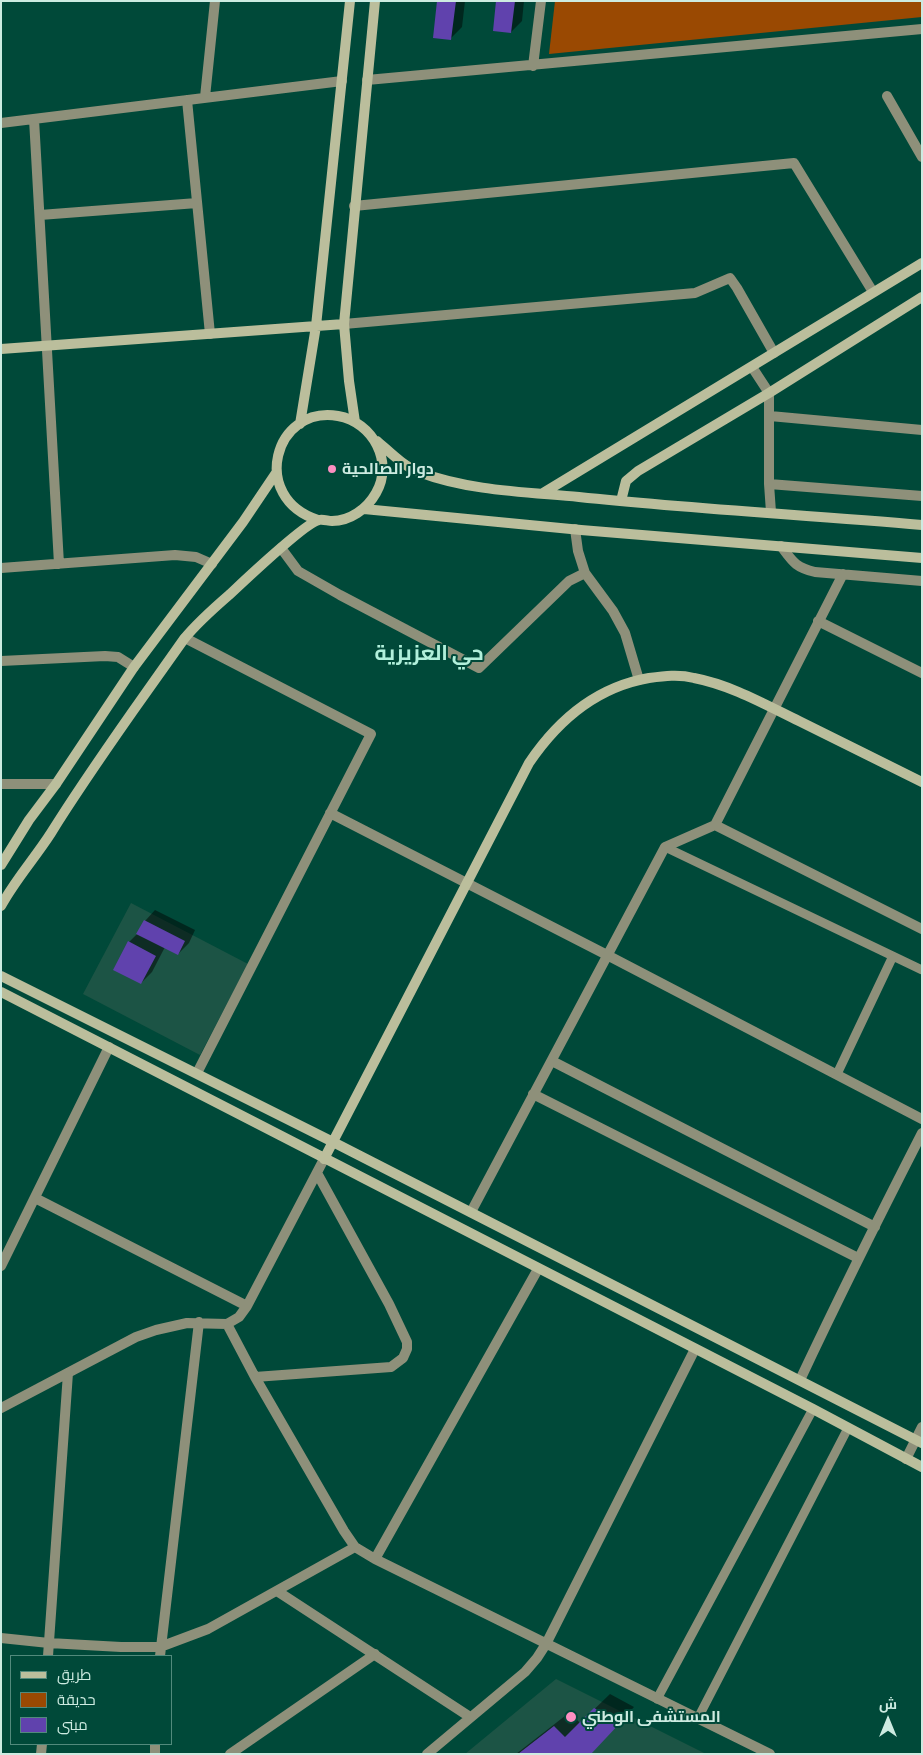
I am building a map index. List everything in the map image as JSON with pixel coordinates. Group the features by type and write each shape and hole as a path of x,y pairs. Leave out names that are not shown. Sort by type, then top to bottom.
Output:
{"street":[{"path":"205,97 215,1"},
{"path":"300,424 316,326 350,1"},
{"path":"356,422 349,380 344,324 375,1"},
{"path":"533,66 541,1"},
{"path":"367,80 922,29"},
{"path":"1,123 342,81"},
{"path":"887,96 922,157"},
{"path":"186,100 210,334"},
{"path":"34,119 59,564"},
{"path":"354,206 794,163 873,292"},
{"path":"40,215 197,203"},
{"path":"543,493 922,262"},
{"path":"1,349 344,324 695,293 730,278 774,353"},
{"path":"621,501 626,481 631,476 922,296"},
{"path":"752,367 768,393 770,416 768,484 772,512"},
{"path":"372,437 382,458 382,475 377,491 364,508 342,520 318,520 307,516 290,503 283,494 276,473 276,463 281,445 286,437 300,424 318,416 328,415 356,422 407,466 435,477 481,487 621,501 922,525"},
{"path":"770,416 922,430"},
{"path":"1,865 29,820 56,784 134,667 243,522 276,473"},
{"path":"768,484 922,496"},
{"path":"364,508 575,530 922,558"},
{"path":"1,906 10,889 46,841 80,787 186,638 227,596 281,548 318,520"},
{"path":"575,530 578,551 585,572 625,633 639,680"},
{"path":"781,546 794,564 802,569 815,572 922,580"},
{"path":"281,548 298,571 479,668 570,581 585,572"},
{"path":"1,568 175,555 196,557 212,564"},
{"path":"471,1212 665,847 715,825 842,574"},
{"path":"818,621 922,673"},
{"path":"186,638 371,734 197,1073"},
{"path":"1,660 105,656 118,658 134,667"},
{"path":"1,1408 136,1337 187,1323 228,1324 239,1317 247,1306 317,1173 529,763 543,742 557,727 590,700 606,691 639,680 676,675 714,682 774,709 922,782"},
{"path":"1,784 56,784"},
{"path":"330,813 922,1118"},
{"path":"715,825 922,929"},
{"path":"1,976 197,1073 918,1441"},
{"path":"1,992 813,1409 922,1467"},
{"path":"1,1266 108,1047"},
{"path":"552,1061 875,1227"},
{"path":"533,1094 858,1258"},
{"path":"800,1380 858,1258 921,1136"},
{"path":"255,1377 391,1367 399,1362 405,1354 407,1342 392,1311 317,1173"},
{"path":"35,1198 247,1306"},
{"path":"375,1559 538,1269"},
{"path":"160,1652 199,1322"},
{"path":"228,1324 255,1377 355,1547 375,1559 770,1754"},
{"path":"427,1754 524,1672 537,1658 546,1644 695,1349"},
{"path":"48,1655 68,1373"},
{"path":"906,1459 918,1441 922,1427"},
{"path":"1,1638 160,1652 208,1629 355,1547"},
{"path":"277,1591 470,1718"},
{"path":"230,1754 375,1654"}],"lane":[{"path":"665,847 922,970"},
{"path":"837,1074 893,956"},
{"path":"657,1699 813,1409"},
{"path":"698,1718 848,1428"}],"shaded area":[{"path":"131,903 248,964 200,1055 83,994"},
{"name":"المستشفى الوطني","path":"556,1679 706,1754 465,1754"}],"green space":[{"path":"555,1 922,1 922,17 549,54"}],"building":[{"path":"437,1 456,1 451,40 433,38"},
{"path":"496,1 515,1 511,33 493,31"},
{"path":"144,920 185,941 178,955 136,934"},
{"path":"128,941 156,956 141,984 113,970"},
{"path":"594,1708 621,1722 591,1754 518,1754 554,1726 565,1737"}],"place":[{"name":"دوار الصالحية","path":"332,469"},
{"name":"المستشفى الوطني","path":"571,1717"}],"district":[{"name":"حي العزيزية","path":"429,654"}]}
